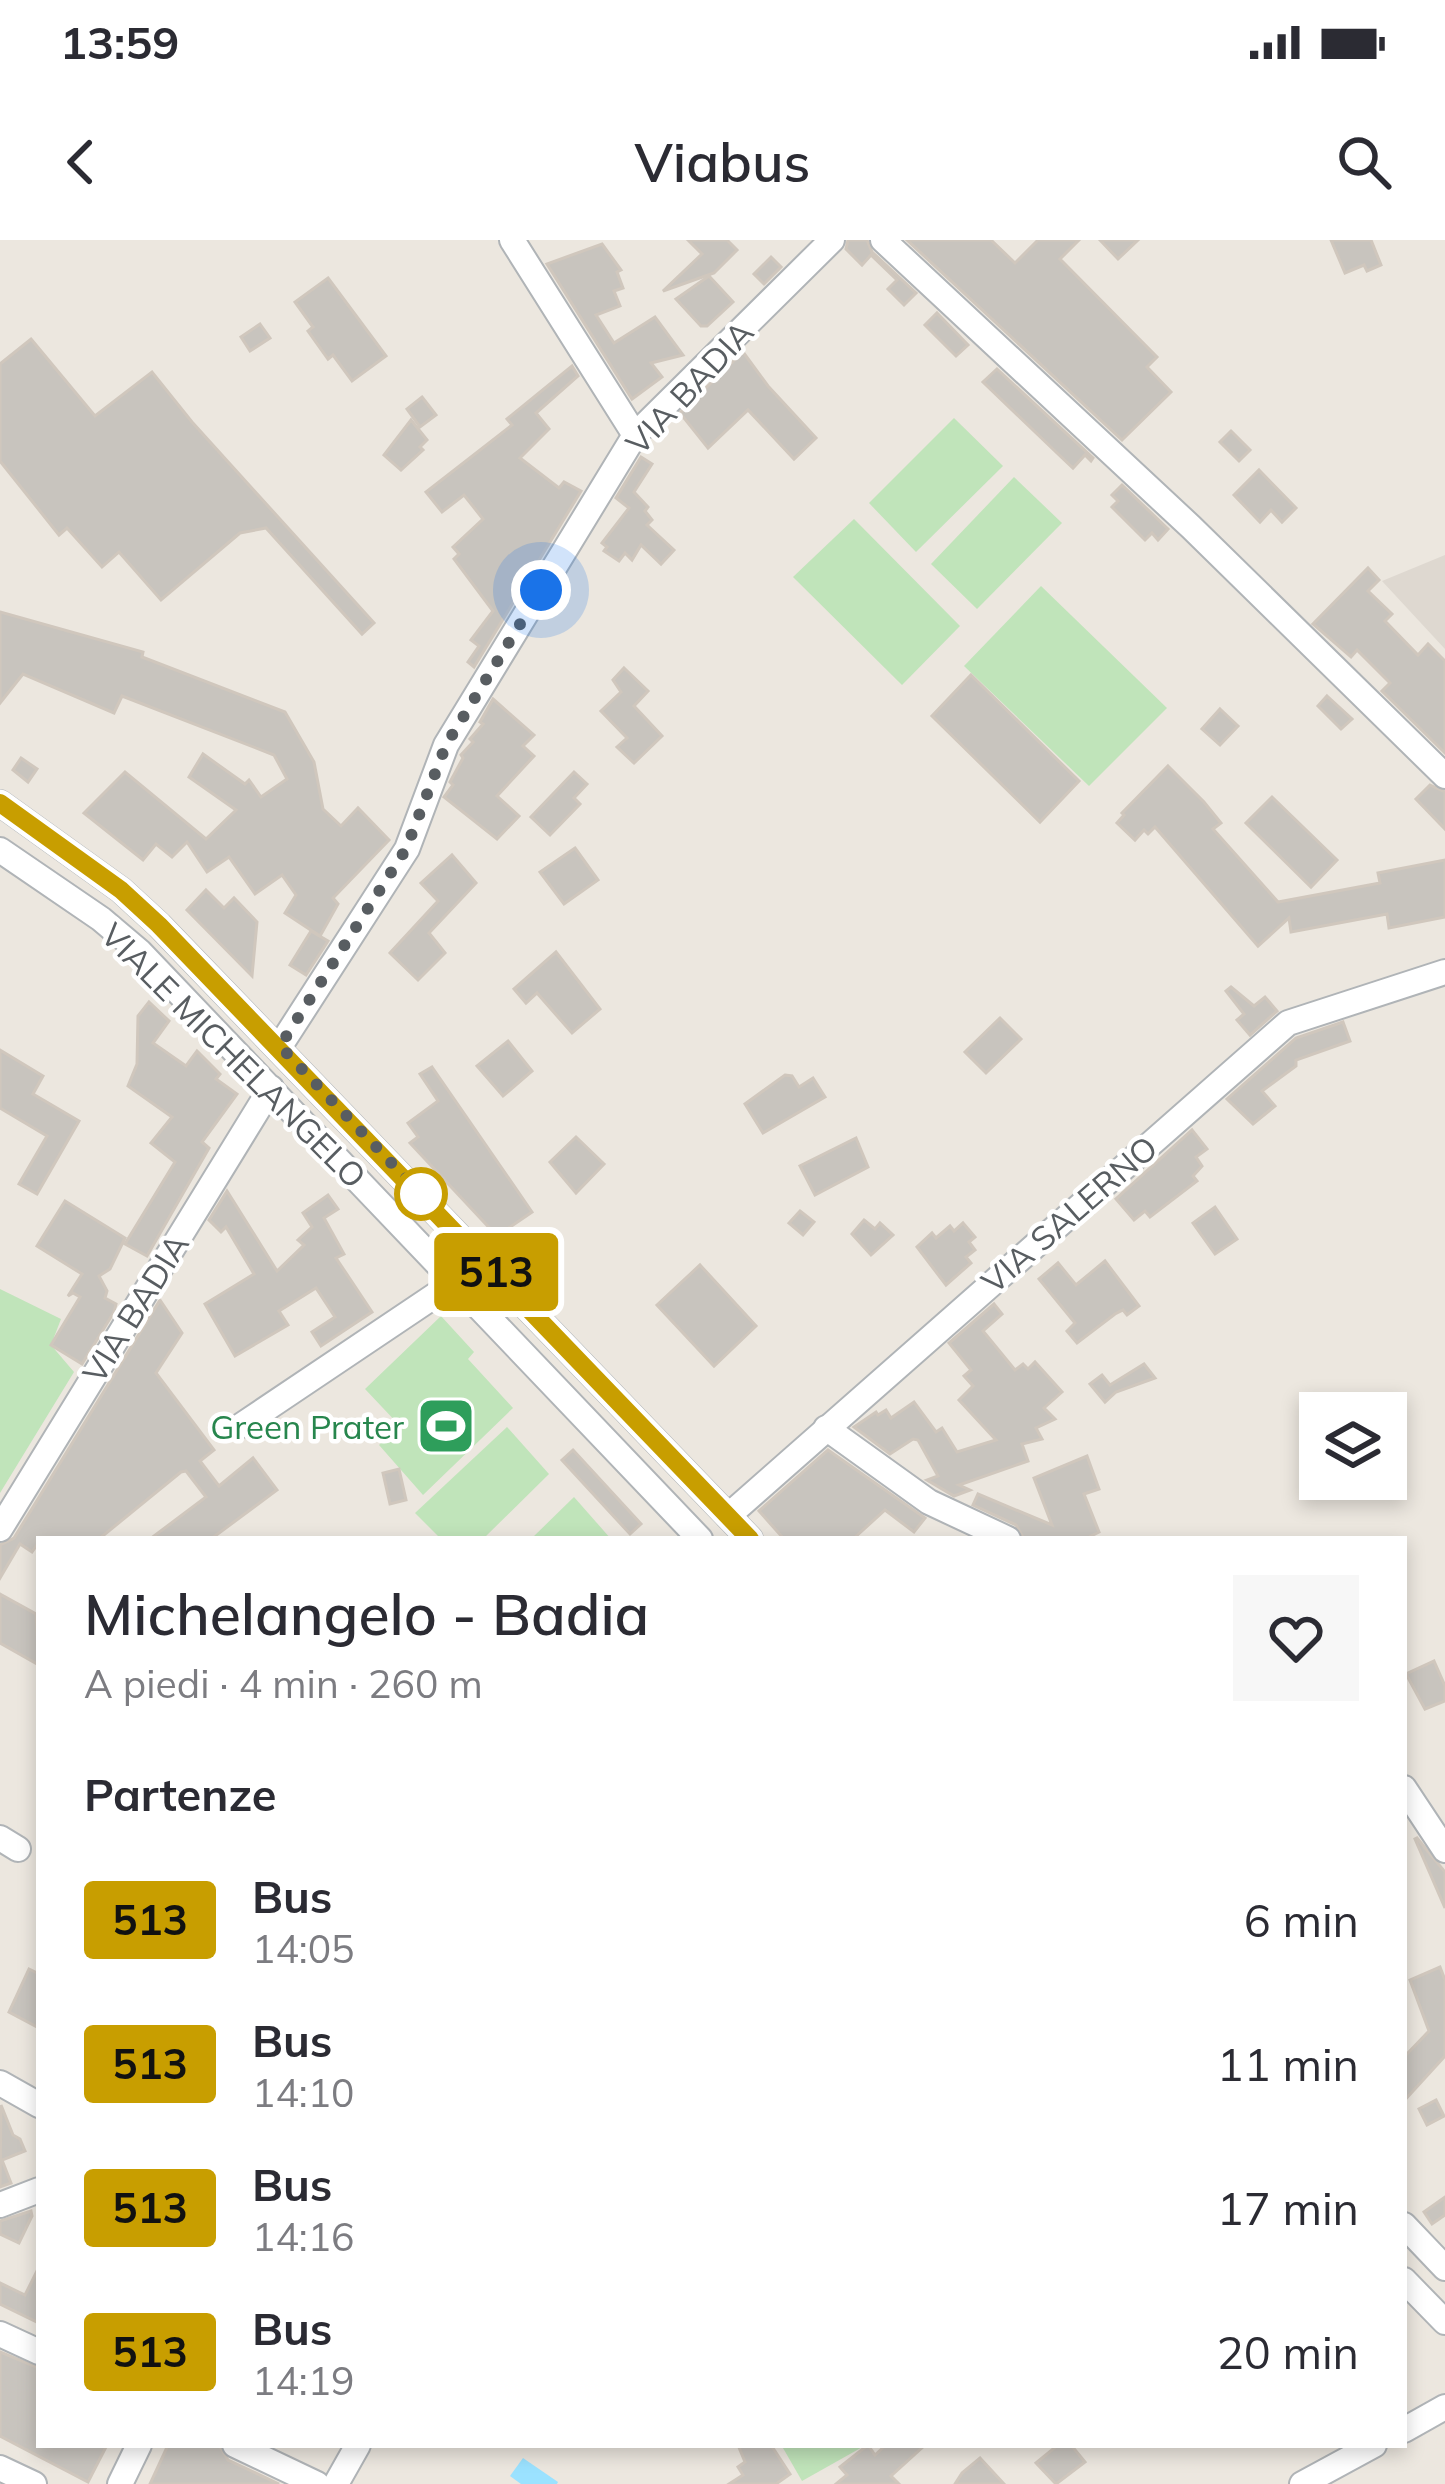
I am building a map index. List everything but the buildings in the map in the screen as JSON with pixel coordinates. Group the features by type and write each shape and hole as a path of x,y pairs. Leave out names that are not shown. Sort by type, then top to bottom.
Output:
{"street":[{"path":"512,240 635,435"},
{"name":"VIA BADIA","path":"280,1046 406,849 446,745 635,435 832,240"},
{"path":"883,240 1190,527 1445,776"},
{"name":"VIALE MICHELANGELO","path":"0,803 121,890 280,1046 747,1536"},
{"name":"VIALE MICHELANGELO","path":"0,850 101,919 140,952 697,1536"},
{"name":"VIA SALERNO","path":"728,1516 1288,1023 1445,972"},
{"name":"VIA BADIA","path":"0,1529 271,1088"},
{"path":"242,1425 455,1282"},
{"path":"585,1418 611,1392"},
{"path":"826,1428 929,1502 1002,1536"},
{"path":"1407,1793 1445,1850"},
{"path":"0,2083 36,2103"},
{"path":"0,2205 36,2191"},
{"path":"1407,2228 1445,2268"},
{"path":"1407,2283 1445,2322"},
{"path":"0,2334 36,2351"},
{"path":"1407,2428 1445,2407"},
{"path":"120,2484 138,2448"},
{"path":"241,2448 317,2484"},
{"path":"336,2484 356,2448"},
{"path":"1302,2484 1368,2448"},
{"path":"0,2468 34,2484"}],"shaded area":[{"path":"1445,555 1445,649 1382,581"}],"green space":[{"path":"954,418 1003,466 916,552 869,503"},
{"path":"1014,477 1062,523 977,609 931,564"},
{"path":"854,519 960,626 902,685 793,577"},
{"path":"1041,586 1167,708 1089,786 964,666"},
{"path":"0,1289 61,1319 51,1345 74,1372 0,1493"},
{"name":"Green Prater","path":"441,1316 474,1352 468,1359 513,1408 423,1495 379,1445 399,1425 365,1389"},
{"name":"Green Prater","path":"507,1427 549,1474 486,1536 438,1536 415,1513"},
{"path":"574,1497 608,1536 534,1536"},
{"path":"783,2448 861,2448 802,2481"}],"water":[{"path":"523,2458 557,2484 521,2484 510,2476"}],"bus line":[{"name":"513","path":"0,803 121,890 159,925 747,1536"}],"place":[{"name":"Green Prater","path":"446,1426"}],"route":[{"path":"421,1194 280,1046 406,849 446,745 541,590"}]}
